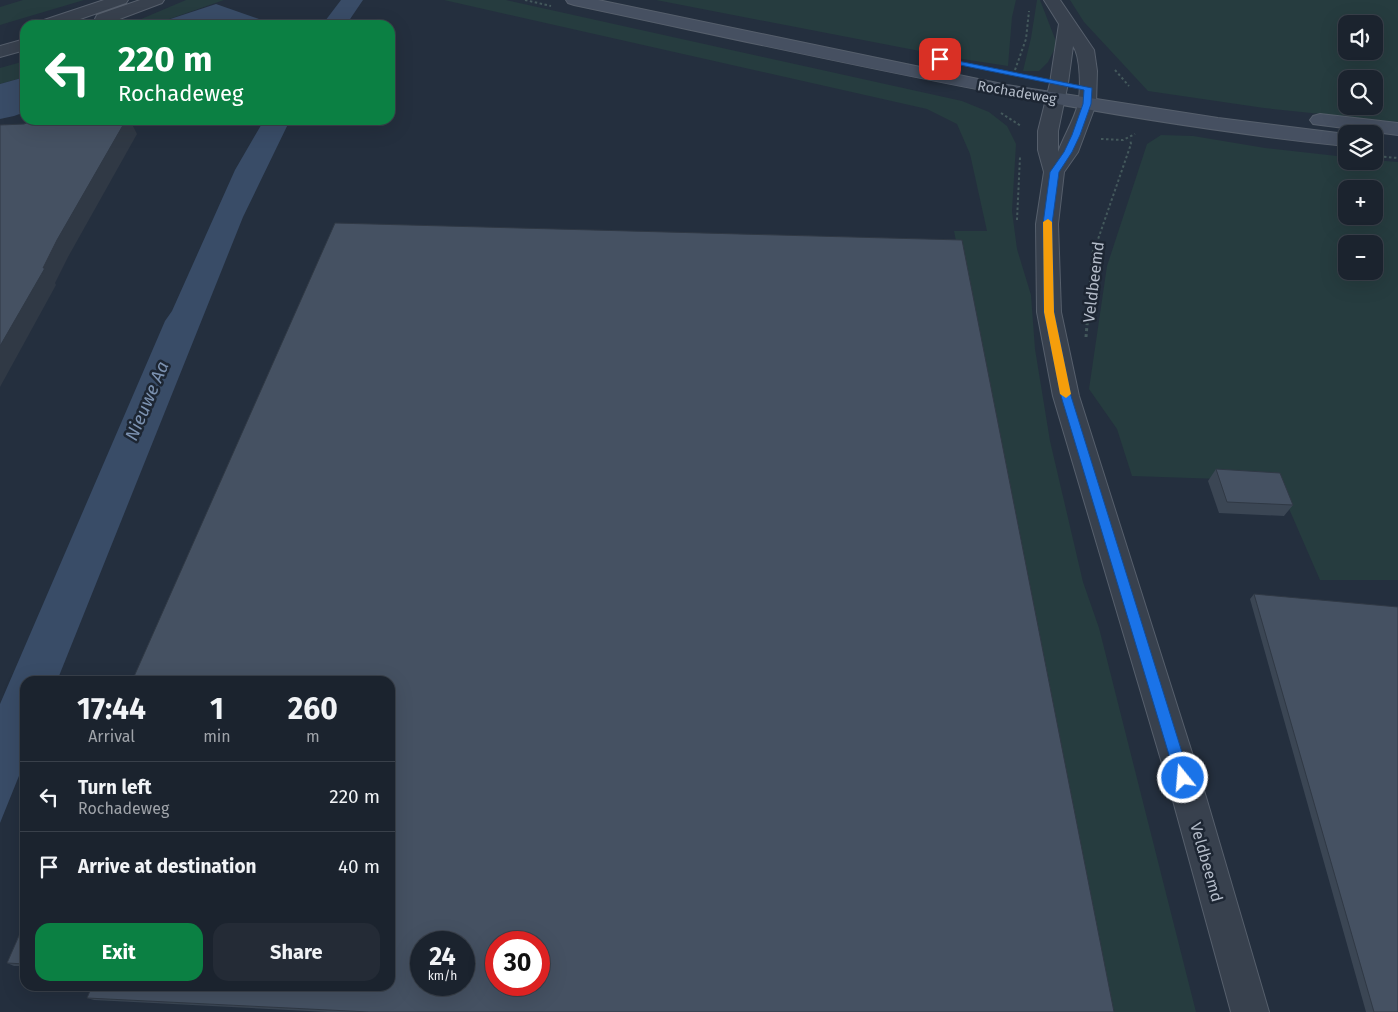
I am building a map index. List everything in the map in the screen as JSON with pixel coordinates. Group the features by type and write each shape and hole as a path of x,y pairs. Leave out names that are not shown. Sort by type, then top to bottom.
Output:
{"main road":[{"name":"Rochadeweg","path":"574,0 1007,91 1057,92 1398,128"},
{"path":"631,0 874,46"},
{"name":"Rochadeweg","path":"1014,74 1057,92"},
{"name":"Rochadeweg","path":"1087,96 1218,124 1338,139"},
{"path":"1383,144 1398,146"}],"street":[{"path":"62,20 120,0"},
{"path":"99,20 156,0"},
{"name":"Veldbeemd","path":"1052,0 1085,50 1088,71 1087,96 1068,152 1054,172"},
{"name":"Veldbeemd","path":"1068,24 1057,92 1048,131 1048,150 1054,172 1048,224 1049,312 1066,396 1189,797 1250,1012"},
{"path":"0,39 20,33"},
{"path":"0,52 20,46"}],"path":[{"path":"1014,74 1026,39 1030,10"},
{"name":"Veldbeemd","path":"1086,338 1093,253 1131,144 1130,139"},
{"path":"1383,157 1398,158"}],"green space":[{"path":"23,0 84,0 0,25 0,7"},
{"path":"186,0 224,0 166,20 139,20"},
{"path":"444,0 506,0 962,101 989,112 1007,126 1016,144 1012,211 1017,249 1031,295 1035,349 1050,441 1083,582 1099,628 1196,1012 1113,1012 954,231 987,231 970,154 957,124 927,109"},
{"path":"656,0 1016,0 1012,17 1008,66 956,58"},
{"path":"1037,0 1040,0 1057,44 1048,62 1039,71 1023,71 1031,38"},
{"path":"1070,0 1398,0 1398,122 1264,108 1148,91 1084,22"},
{"path":"20,62 20,78 0,84 0,68"},
{"path":"1161,135 1193,136 1265,148 1338,156 1338,170 1383,170 1383,161 1398,162 1398,580 1320,580 1277,481 1132,476 1117,429 1089,389 1107,266 1147,144"}],"water":[{"path":"341,0 363,0 349,20 326,20"},
{"path":"216,4 259,19 258,20 167,20"},
{"path":"20,78 20,114 0,119 0,84"},
{"name":"Nieuwe Aa","path":"261,125 288,125 243,217 59,676 20,676 20,773 0,823 0,704 165,321 172,311 235,170"}],"building":[{"path":"0,125 123,125 57,240 43,268 45,268 0,346"},
{"path":"335,223 962,240 1114,1012 369,1012 87,998 90,991 395,991 395,676 134,676"},
{"path":"1216,469 1280,473 1293,505 1227,502"},
{"path":"1254,594 1398,607 1398,1012 1374,1012"},
{"path":"20,933 20,964 7,963"}],"slow traffic":[{"path":"1048,222 1049,312 1066,394"}],"route":[{"path":"940,59 1059,84 1088,88 1087,104 1076,135 1068,152 1054,172 1048,224 1049,312 1066,396 1084,459 1183,778"}]}
